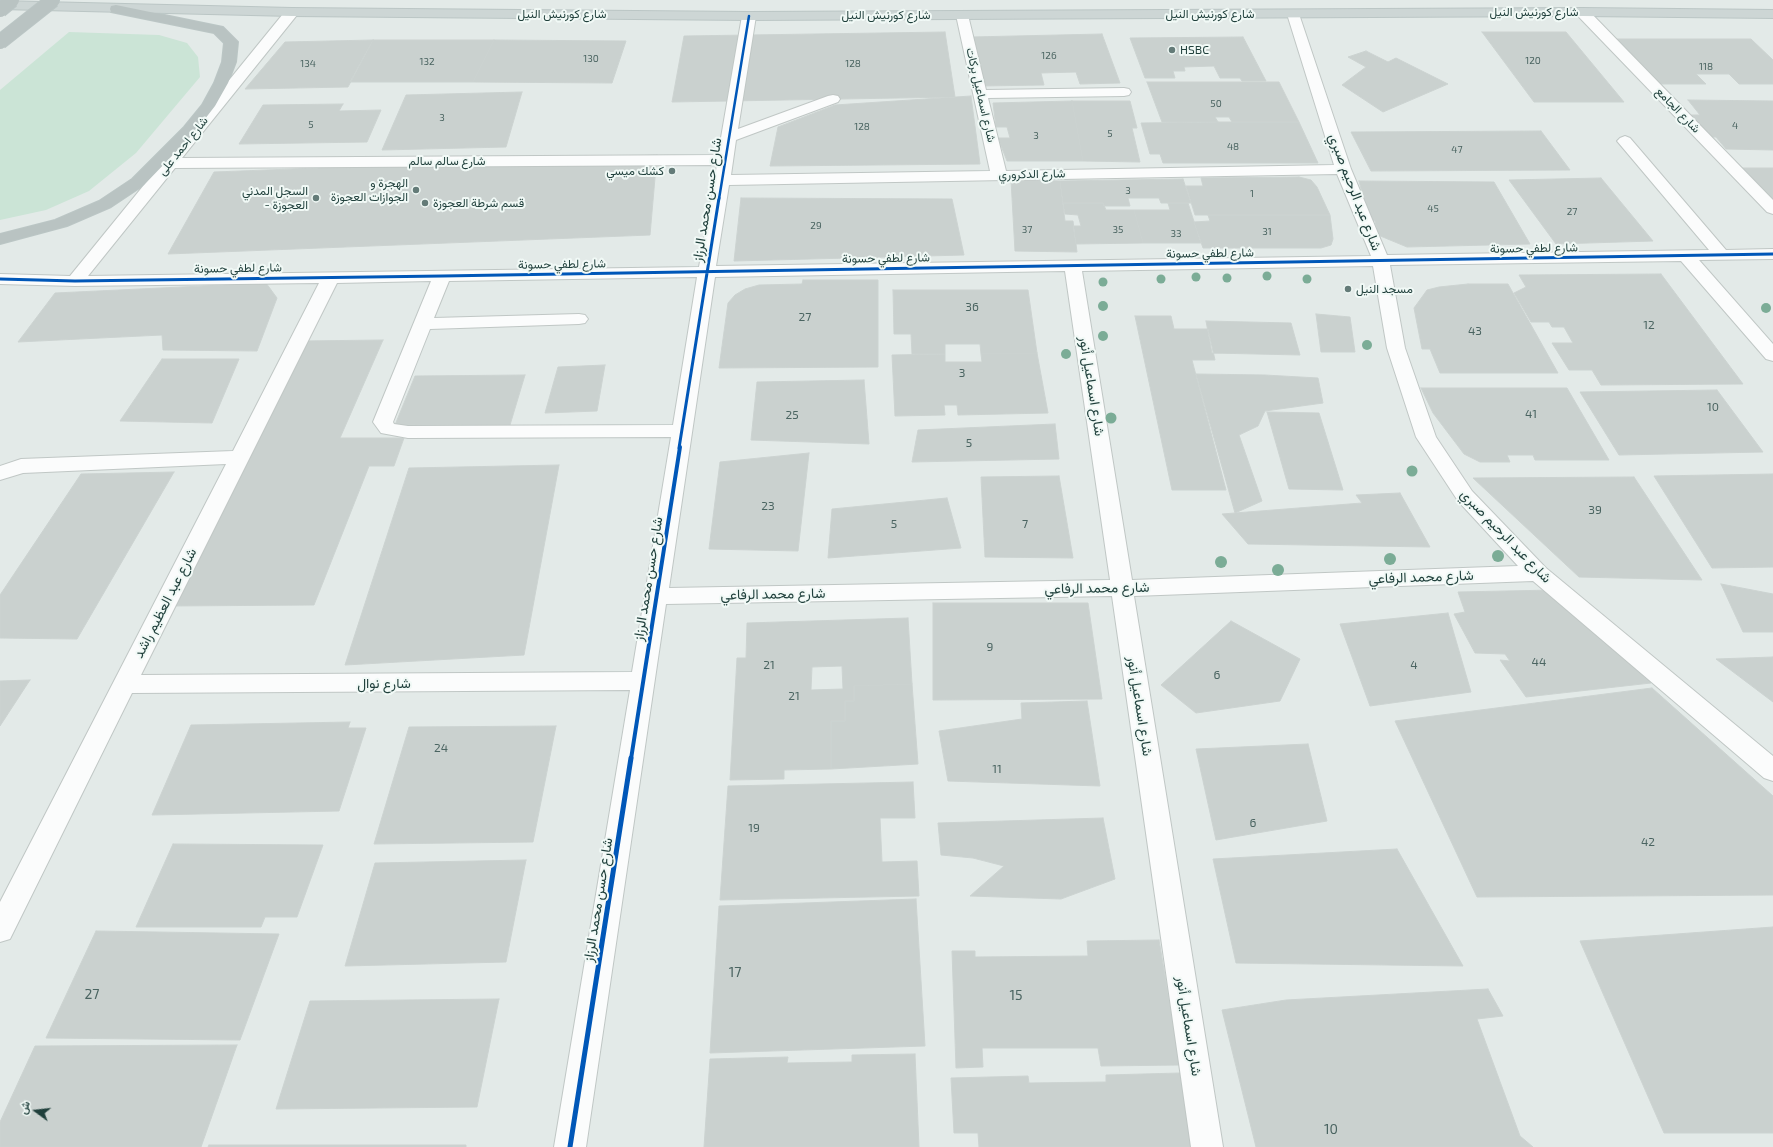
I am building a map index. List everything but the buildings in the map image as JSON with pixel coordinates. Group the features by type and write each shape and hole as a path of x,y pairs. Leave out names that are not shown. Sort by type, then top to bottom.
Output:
{"highway":[{"path":"0,10 12,0"},
{"path":"1,42 53,0"},
{"path":"0,239 61,224 105,204 138,182 189,130 208,106 221,83 229,62 231,42 218,30 116,8"}],"main road":[{"name":"شارع كورنيش النيل","path":"0,5 292,12 749,16 1582,12 1773,14"}],"street":[{"name":"شارع احمد على","path":"74,281 292,12"},
{"name":"شارع الجامع","path":"1582,12 1773,208"},
{"name":"شارع عبد الرحيم صبري","path":"1293,14 1343,169 1381,260 1396,348 1426,437 1465,496 1538,573 1773,771"},
{"name":"شارع اسماعيل بركات","path":"962,15 999,175"},
{"name":"شارع حسن محمد الرزاز","path":"570,1147 728,138 749,16"},
{"path":"980,94 1124,92"},
{"path":"728,138 833,99"},
{"path":"1625,141 1722,255"},
{"name":"شارع سالم سالم","path":"170,163 723,170"},
{"name":"شارع الدكروري","path":"723,170 999,175 1343,169"},
{"name":"شارع لطفي حسونة","path":"0,278 74,281 1773,254"},
{"path":"1686,256 1773,355"},
{"name":"شارع اسماعيل أنور","path":"1073,265 1207,1147"},
{"path":"442,276 384,417 383,422 388,429 408,432 682,431"},
{"name":"شارع عبد العظيم راشد","path":"0,930 331,277"},
{"path":"423,324 579,319"},
{"path":"0,472 21,466 239,457"},
{"name":"شارع محمد الرفاعي","path":"656,596 1123,588 1538,573"},
{"name":"شارع نوال","path":"124,684 643,681"}],"green space":[{"path":"69,32 159,35 187,43 198,57 200,77 136,153 89,191 46,210 0,220 0,90"}],"cycle path":[{"path":"570,1147 707,271 749,16"},
{"path":"0,279 75,281 442,276 1773,254"}],"place":[{"name":"HSBC","path":"1172,50"},
{"name":"كشك ميسي","path":"672,171"},
{"name":"الهجرة و الجوازات العجوزة","path":"416,190"},
{"name":"السجل المدني - العجوزة","path":"316,198"},
{"name":"قسم شرطة العجوزة","path":"425,203"},
{"name":"مسجد النيل","path":"1348,289"}]}
